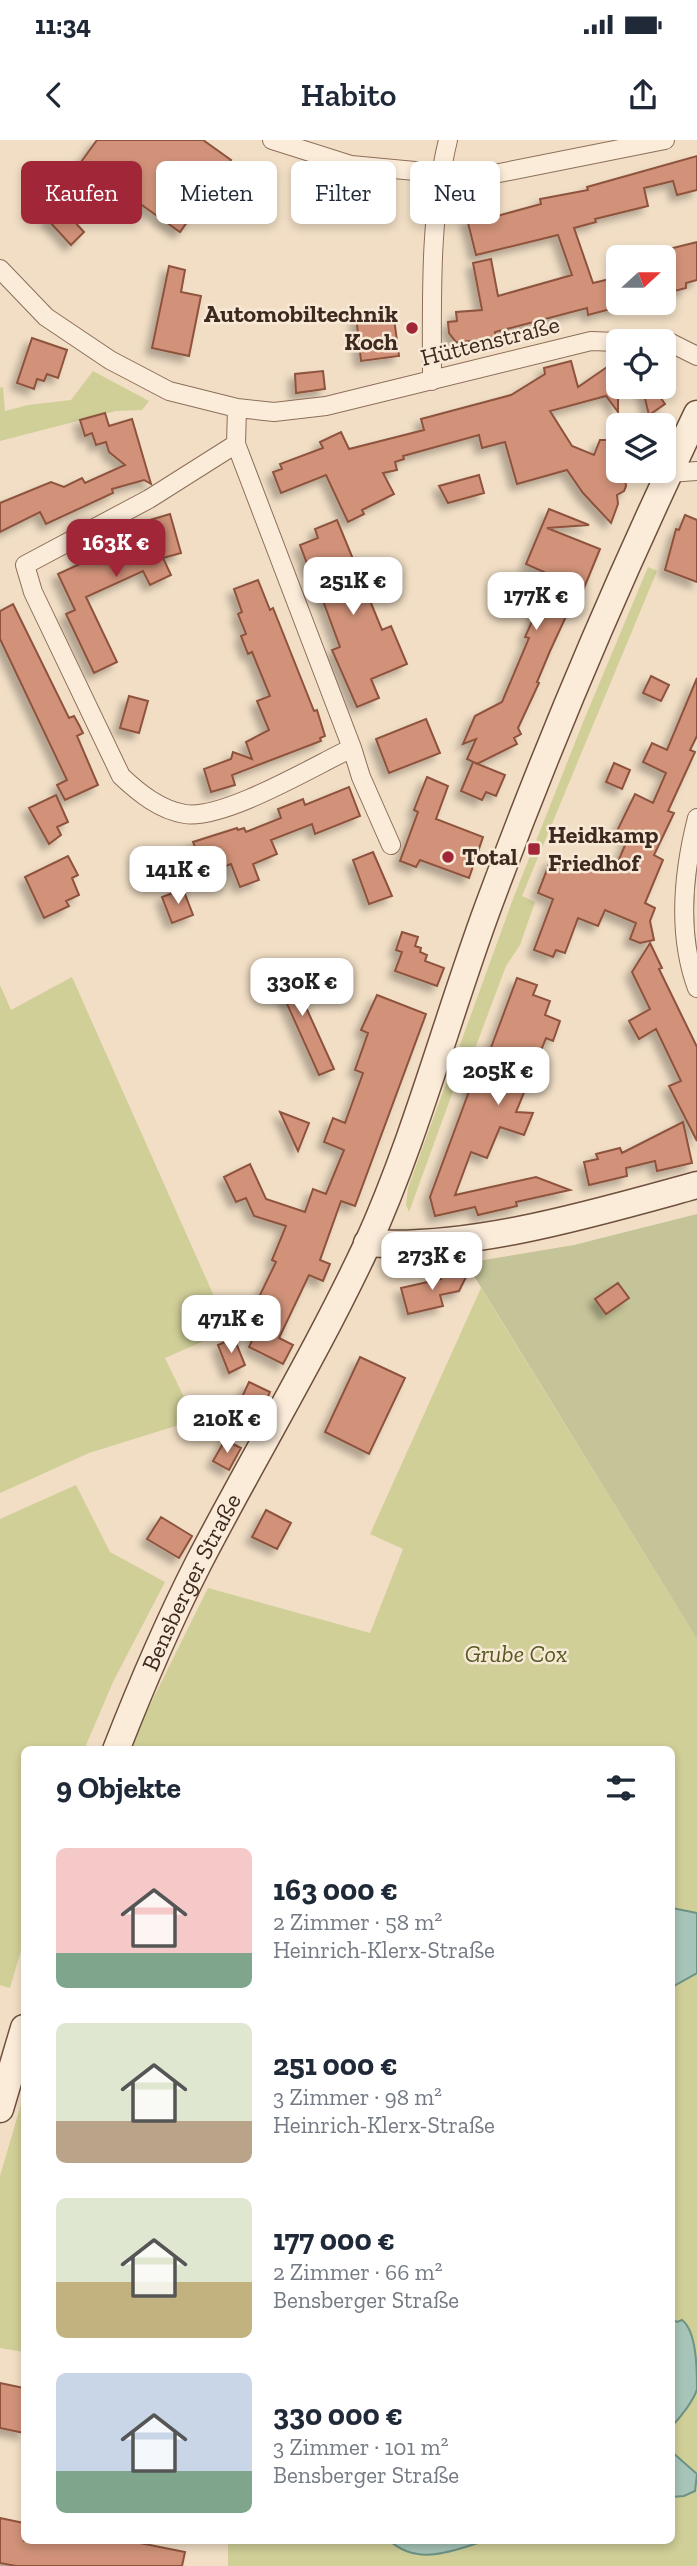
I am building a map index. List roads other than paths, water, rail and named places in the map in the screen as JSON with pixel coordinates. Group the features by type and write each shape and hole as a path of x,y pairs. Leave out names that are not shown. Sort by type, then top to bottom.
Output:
{"main road":[{"name":"Bensberger Straße","path":"676,462 694,432"},
{"name":"Bensberger Straße","path":"118,1746 161,1642 199,1563 304,1369 367,1243 396,1172 489,906 551,745 664,483"},
{"path":"367,1243 398,1245 493,1234 622,1206 697,1185"},
{"path":"0,2109 21,2038"}],"street":[{"path":"272,140 351,165 410,172"},
{"path":"443,161 448,140"},
{"path":"500,173 665,140"},
{"path":"432,381 432,290 436,224"},
{"name":"Hüttenstraße","path":"0,269 46,317 110,360 169,391 237,408 274,412 326,406 591,341 606,342"},
{"path":"676,346 697,356"},
{"path":"237,408 236,444 361,777 391,845"},
{"path":"236,444 149,499 25,565 33,593 121,776 139,794 162,806 185,814 211,813 236,805 352,748"},
{"path":"676,472 697,471"},
{"path":"697,818 687,856 684,914 690,969 697,988"}],"place":[{"name":"Automobiltechnik Koch","path":"412,328"},
{"name":"Heidkamp Friedhof","path":"534,849"},
{"name":"Total","path":"448,857"}],"park label":[{"name":"Grube Cox","path":"516,1654"}]}
